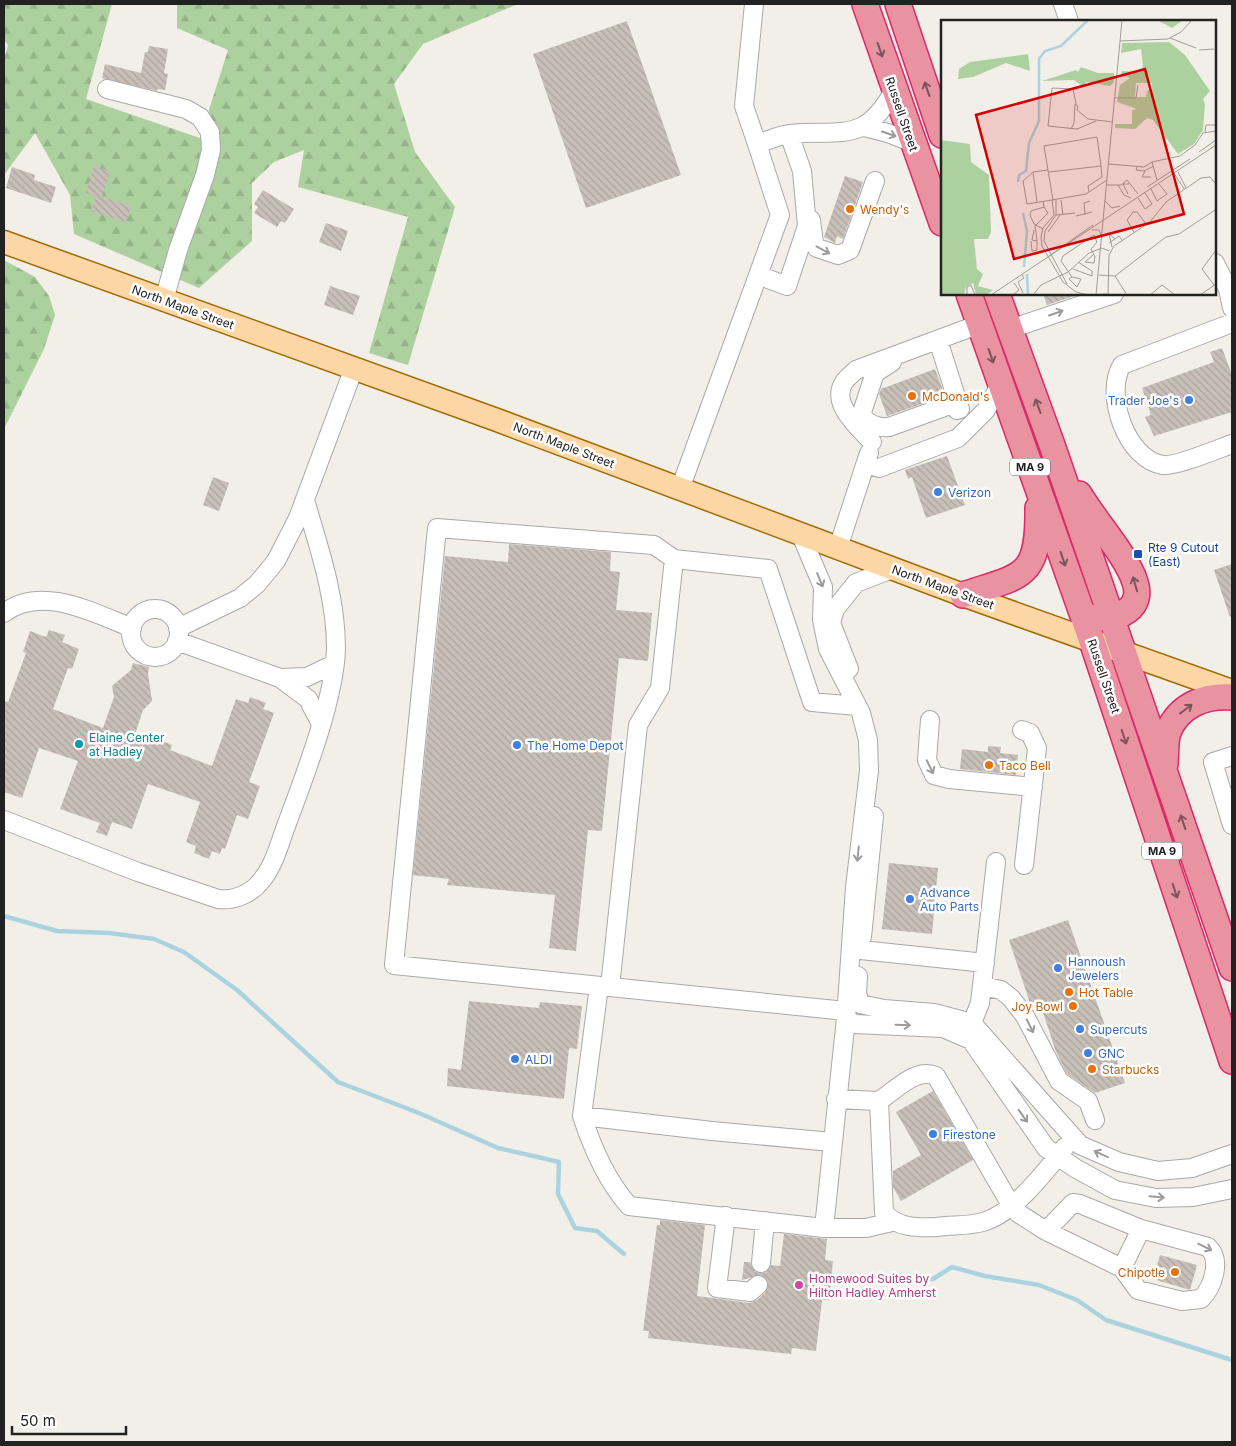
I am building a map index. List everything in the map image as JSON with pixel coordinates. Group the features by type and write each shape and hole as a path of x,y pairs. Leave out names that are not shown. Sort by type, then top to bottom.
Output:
{"highway":[{"name":"Russell Street","path":"865,4 912,143 941,220"},
{"path":"898,4 941,131"},
{"name":"Russell Street","path":"969,295 1092,641 1232,1061"},
{"name":"Russell Street","path":"997,295 1165,768 1232,968"},
{"path":"1052,445 1086,506 1127,566 1135,582 1136,603 1126,613 1111,618 1098,618 1082,613"},
{"path":"963,595 1015,577 1030,563 1038,540 1038,488"},
{"path":"1165,768 1168,734 1175,719 1185,709 1201,700 1221,696 1232,697"}],"main road":[{"name":"North Maple Street","path":"4,242 354,368 963,595 1232,690"}],"lane":[{"path":"680,489 780,215 744,106 754,4"},
{"path":"1063,4 1069,20"},
{"path":"107,89 186,109 200,117 210,132 211,150 205,175 178,250 164,300"},
{"path":"757,144 789,134 839,134 864,126 884,109 894,90"},
{"path":"864,126 912,143"},
{"path":"758,274 787,286 807,226 802,171 789,134"},
{"path":"805,208 813,225 814,243 818,248 838,255 850,250 875,181"},
{"path":"1216,265 1228,289 1232,308"},
{"path":"1010,329 1111,295"},
{"path":"1232,323 1122,365 1116,374 1114,385 1115,401 1131,444 1147,459 1165,466 1232,444"},
{"path":"872,442 848,416 841,399 843,383 856,370 980,324"},
{"path":"872,442 960,409 938,340"},
{"path":"906,352 875,373 861,415 868,424 880,428 889,427 958,402"},
{"path":"320,722 308,699 280,678 178,635 171,615 162,610 153,609 139,615 132,628 132,638 136,648 148,656 164,656 172,650 178,635 228,605 257,584 282,553 306,500 354,368"},
{"path":"866,464 878,468 958,438 986,410 1001,382"},
{"path":"838,548 872,442"},
{"path":"4,820 172,884 218,898 235,898 256,887 274,860 320,722 334,664 335,627 330,596 306,500"},
{"path":"857,706 812,702 768,570 674,559 654,545 437,528 394,965 604,986 846,1014 854,1024 903,1024 943,1028 971,1040 1046,1148 1115,1190 1156,1198 1193,1197 1232,1189"},
{"path":"801,535 823,587 822,620 828,650 857,706 868,740 869,770 855,887 846,1014 824,1228"},
{"path":"674,559 660,688 638,724 604,986 582,1116 590,1139 619,1195 629,1206 824,1228 866,1228 892,1222 917,1228 974,1223 998,1216 1011,1205 1073,1138"},
{"path":"892,569 856,584 835,609 831,623 876,731 877,766 872,849 857,993 860,1004 884,1009 934,1013 972,1023 1080,1145 1119,1162 1158,1171 1192,1168 1232,1154"},
{"path":"4,613 25,602 48,600 87,611 132,628"},
{"path":"280,678 307,677 334,664"},
{"path":"930,720 927,760 934,775 949,779 1032,787"},
{"path":"1022,730 1030,733 1037,748 1024,865"},
{"path":"1232,756 1213,762 1232,825"},
{"path":"972,1023 980,1002 996,862"},
{"path":"861,950 985,963"},
{"path":"982,986 1001,990 1011,998 1025,1016 1058,1082 1088,1101 1094,1120"},
{"path":"836,1099 879,1101 919,1073 929,1073 936,1076 1018,1214 1046,1231 1122,1268 1138,1290 1182,1301 1201,1299 1208,1292 1216,1260 1215,1253 1208,1247 1141,1229 1086,1205 1074,1203 1046,1231"},
{"path":"879,1101 884,1213 892,1222"},
{"path":"582,1116 712,1132 832,1142"},
{"path":"726,1216 717,1288 750,1292 758,1284"},
{"path":"761,1263 765,1221"},
{"path":"1122,1268 1141,1229"}],"green space":[{"path":"4,4 112,4 86,99 200,138 228,50 177,28 177,4 518,4 423,44 394,84 415,152 455,207 408,365 369,353 408,217 298,187 304,150 274,162 252,183 252,241 199,288 74,234 70,195 35,133 4,175 4,60 8,45 4,40"},
{"path":"4,260 35,277 49,296 55,315 44,349 4,429"}],"building":[{"path":"627,21 681,175 586,208 533,54"},
{"path":"149,46 168,49 164,73 168,74 165,90 157,89 157,91 102,78 105,64 141,73 145,52 148,52"},
{"path":"94,166 110,171 102,197 131,206 126,222 91,211 96,196 86,193"},
{"path":"12,167 35,175 34,180 56,187 51,203 6,188"},
{"name":"Wendy's","path":"845,176 863,182 843,239 837,236 835,243 824,237"},
{"path":"263,190 294,209 285,223 281,221 277,227 254,213 258,207 254,204"},
{"path":"326,223 348,231 341,251 319,242"},
{"path":"330,286 360,296 353,315 324,305"},
{"path":"1043,295 1077,295 1047,305"},
{"name":"Trader Joe's","path":"1222,348 1232,375 1232,412 1154,436 1145,417 1151,415 1142,388 1214,362 1210,352"},
{"name":"McDonald's","path":"935,369 945,396 887,416 879,394 881,389"},
{"name":"Verizon","path":"947,456 965,505 926,518 912,477 908,479 905,470"},
{"path":"213,477 229,483 219,511 203,505"},
{"name":"The Home Depot","path":"509,544 611,552 610,571 620,572 616,610 652,613 648,661 619,658 602,831 588,830 576,951 549,948 555,895 447,885 449,879 413,875 445,556 508,562"},
{"path":"1232,564 1232,616 1230,617 1214,570"},
{"name":"Elaine Center at Hadley","path":"49,630 65,635 62,642 79,649 72,669 68,668 53,709 103,728 114,697 112,686 131,670 133,663 149,667 148,674 152,701 143,710 134,737 158,745 160,740 172,745 170,750 212,766 236,699 248,703 250,697 266,703 263,709 274,713 249,782 260,786 248,819 237,815 225,849 222,848 220,854 212,851 209,859 194,853 196,846 186,842 200,802 148,784 132,829 112,822 107,836 96,832 100,823 60,809 78,761 39,748 22,798 4,792 4,701 8,702 26,653 23,652 30,631 46,637"},
{"name":"Taco Bell","path":"988,746 1001,747 1000,753 1018,755 1016,775 960,769 962,749 988,752"},
{"name":"Advance Auto Parts","path":"889,863 938,868 932,934 882,929"},
{"path":"1068,920 1125,1083 1095,1093 1067,1074 1056,1052 1040,1003 1031,1006 1009,940"},
{"name":"ALDI","path":"469,1001 539,1008 540,1002 582,1006 577,1049 569,1048 564,1099 447,1086 448,1068 461,1070"},
{"name":"Firestone","path":"933,1091 973,1160 901,1201 893,1187 893,1171 921,1155 896,1112"},
{"name":"Homewood Suites by Hilton Hadley Amherst","path":"660,1220 705,1225 697,1296 749,1303 757,1300 765,1293 768,1283 761,1275 742,1280 744,1262 750,1262 755,1272 765,1273 771,1265 780,1266 784,1234 827,1239 825,1260 833,1261 829,1300 822,1300 816,1351 792,1348 791,1354 648,1338 649,1331 643,1331 657,1225 660,1225"},
{"name":"Chipotle","path":"1160,1255 1197,1265 1190,1290 1153,1279"}],"waterway":[{"path":"4,916 57,931 109,933 154,939 184,952 237,990 338,1082 419,1113 498,1148 559,1162 558,1194 575,1228 597,1231 624,1254"},
{"path":"888,1280 933,1279 952,1267 985,1276 1039,1285 1077,1300 1106,1320 1232,1360"}],"place":[{"name":"Wendy's","path":"850,209"},
{"name":"McDonald's","path":"912,396"},
{"name":"Trader Joe's","path":"1189,400"},
{"name":"Verizon","path":"938,492"},
{"name":"Rte 9 Cutout (East)","path":"1138,554"},
{"name":"Elaine Center at Hadley","path":"79,744"},
{"name":"The Home Depot","path":"517,745"},
{"name":"Taco Bell","path":"989,765"},
{"name":"Advance Auto Parts","path":"910,899"},
{"name":"Hannoush Jewelers","path":"1058,968"},
{"name":"Hot Table","path":"1069,992"},
{"name":"Joy Bowl","path":"1073,1006"},
{"name":"Supercuts","path":"1080,1029"},
{"name":"GNC","path":"1088,1053"},
{"name":"ALDI","path":"515,1059"},
{"name":"Starbucks","path":"1092,1069"},
{"name":"Firestone","path":"933,1134"},
{"name":"Chipotle","path":"1175,1272"},
{"name":"Homewood Suites by Hilton Hadley Amherst","path":"799,1285"}]}
